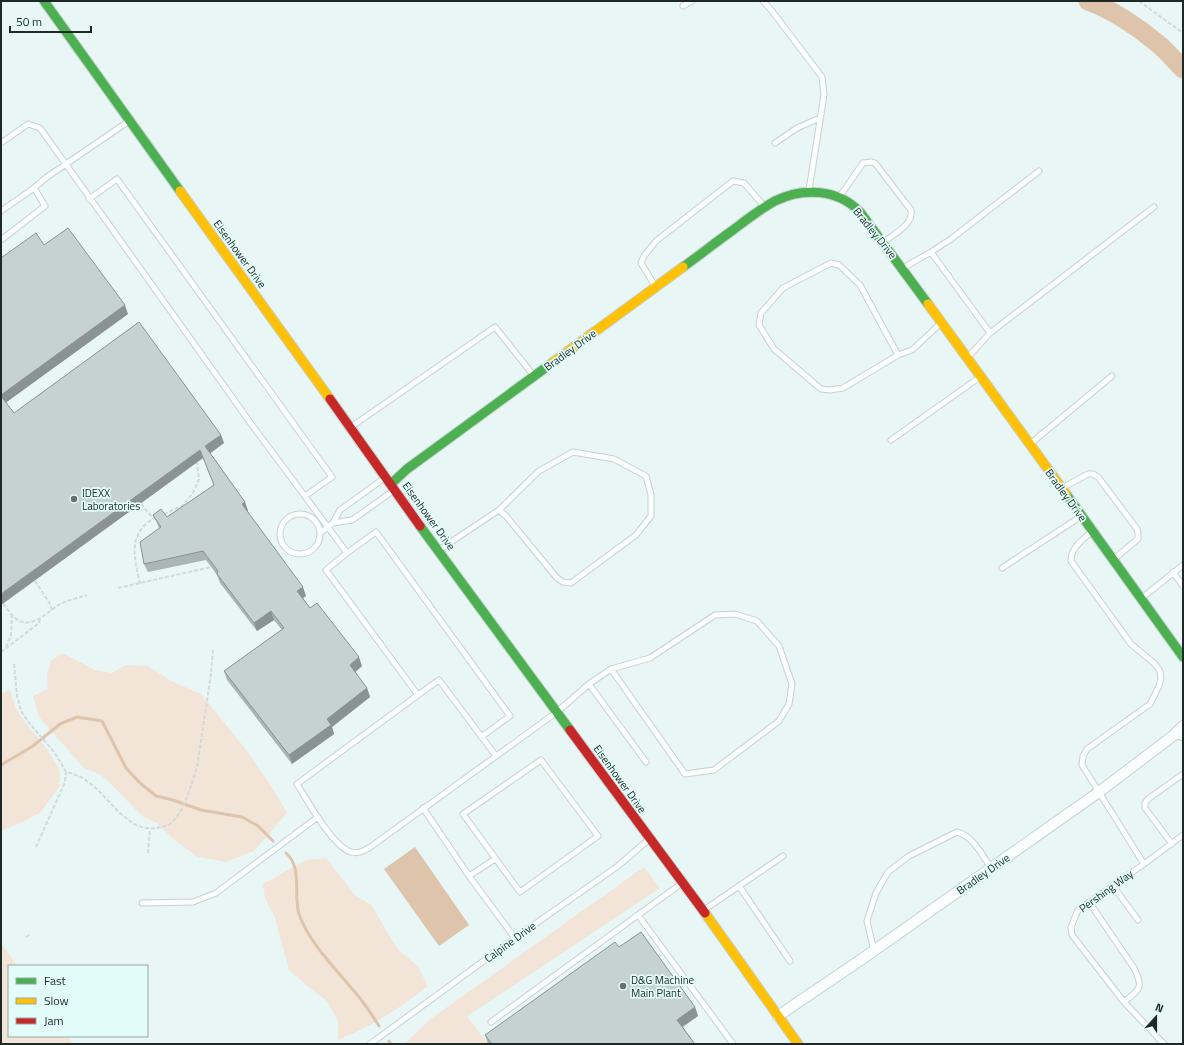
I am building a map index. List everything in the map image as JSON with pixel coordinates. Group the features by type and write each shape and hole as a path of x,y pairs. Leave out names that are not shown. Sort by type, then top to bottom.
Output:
{"street":[{"name":"Eisenhower Drive","path":"44,1 390,484 648,839 683,882 798,1044"},
{"name":"Bradley Drive","path":"390,484 407,469 765,207 777,200 800,192 809,191 839,196 854,206 883,242 1183,657"},
{"name":"Bradley Drive","path":"778,1016 874,951 1179,736 1183,726"}],"lane":[{"path":"683,6 692,1"},
{"path":"763,1 822,77 824,95 809,191"},
{"path":"775,143 797,128 820,118"},
{"path":"1,211 65,164 129,121"},
{"path":"1,143 28,124 40,128 89,199 346,553"},
{"path":"839,196 863,163 875,163 911,210 912,215 909,222 883,242"},
{"path":"902,268 951,239 1039,171"},
{"path":"89,199 116,179 332,477 305,496"},
{"path":"655,287 641,263 644,256 656,241 733,181 744,183 765,207"},
{"path":"1,240 45,206 34,188"},
{"path":"967,358 990,333 1154,207"},
{"path":"931,252 990,333"},
{"path":"898,355 860,285 839,265 831,263 783,288 761,313 759,325 774,349 821,389 830,390 843,388 898,355 912,350 942,323"},
{"path":"350,428 495,327 534,376"},
{"path":"1029,444 1112,376"},
{"path":"891,440 980,377"},
{"path":"439,550 499,510 539,471 573,452 614,459 646,476 651,495 651,516 636,535 571,583 563,582 557,578 506,516 499,510"},
{"path":"1062,489 1088,474 1093,474 1098,477 1137,529 1138,539 1114,560"},
{"path":"333,523 352,520 390,484"},
{"path":"320,533 333,523 340,510 390,484"},
{"path":"304,514 317,522 320,533 320,539 313,550 301,554 295,553 284,546 280,533 281,526 290,516 304,514"},
{"path":"1002,568 1081,516"},
{"name":"Pershing Way","path":"1092,531 1073,549 1071,561 1131,644 1155,664 1160,671 1161,678 1159,686 1150,704 1086,749 1083,756 1082,765 1144,864 1078,910 1071,927 1072,935 1124,1002 1164,1044"},
{"path":"418,695 326,570 346,553 376,532 510,716 481,737"},
{"path":"1142,599 1183,565"},
{"path":"1173,572 1183,586"},
{"path":"496,756 439,680 297,784 318,817 338,844 350,852 359,853 369,848 557,712 588,684 611,669 650,658 715,615 735,614 757,621 779,646 792,684 789,704 779,720 714,770 685,774 611,669"},
{"path":"588,684 646,762"},
{"path":"541,760 598,836 520,892 495,859 463,814 541,760"},
{"path":"1172,844 1146,808 1145,803 1148,799 1183,774"},
{"path":"423,808 469,876 515,938"},
{"path":"142,903 193,902 216,893 318,817"},
{"path":"874,951 867,921 876,893 888,872 909,856 957,832 964,834 976,846 991,868"},
{"path":"1144,864 1183,836"},
{"name":"Calpine Drive","path":"370,1044 515,938 618,866 648,839"},
{"path":"704,911 783,856"},
{"path":"469,876 495,859"},
{"path":"491,1022 683,882"},
{"path":"738,886 790,961"},
{"path":"1113,886 1138,920"},
{"path":"1089,902 1140,979 1140,986 1135,993 1124,1002"},
{"path":"638,915 733,1044"}],"path":[{"path":"1139,1 1183,33"},
{"path":"140,584 134,551 135,542 140,531 146,523 182,506 193,493 199,479 197,463"},
{"path":"141,504 153,519"},
{"path":"168,513 172,518"},
{"path":"118,588 212,567"},
{"path":"34,581 50,604 52,610"},
{"path":"3,604 17,619 26,622 33,622 62,603 87,595"},
{"path":"6,648 11,634 12,615"},
{"path":"1,652 39,623 40,618"},
{"path":"66,772 79,775 90,782 131,823 150,829 171,823 178,815 197,767 211,674 213,650"},
{"path":"14,664 16,696 21,711 54,753 66,772 65,782 36,848"},
{"path":"148,853 150,829"},
{"path":"26,937 31,934"}],"shaded area":[{"path":"62,653 95,670 112,673 126,665 148,666 173,682 201,694 247,751 287,813 254,851 226,862 198,857 173,839 157,823 142,816 101,775 84,768 39,717 33,696 48,689 47,674 51,661"},
{"path":"10,690 15,707 24,721 47,749 60,770 59,787 41,812 27,820 1,831 1,694"},
{"path":"415,847 469,925 439,946 384,869"},
{"path":"326,858 355,895 371,905 397,948 418,967 428,986 385,1016 338,1040 338,1021 327,1001 289,970 275,918 265,898 263,884 306,860"},
{"path":"644,867 660,888 467,1016 488,1044 404,1044 432,1018"},
{"path":"1,943 16,965 8,965 8,1037 69,1037 73,1044 1,1044"}],"building":[{"path":"68,228 125,305 1,395 1,258 36,233 44,245"},
{"name":"IDEXX Laboratories","path":"139,322 221,435 205,446 245,502 242,504 303,587 297,591 310,608 317,603 359,657 350,665 367,688 327,719 331,725 289,755 224,671 284,628 271,611 254,623 217,574 218,571 203,551 144,564 140,542 161,527 153,515 161,509 167,517 214,485 200,450 1,594 1,396 14,413"},
{"name":"D&G Machine Main Plant","path":"641,932 695,1007 677,1020 695,1044 492,1044 485,1035 615,942 619,947"}],"waterway":[{"path":"1088,1 1097,4 1124,19 1150,37 1183,69"},
{"path":"1,765 33,746 60,724 77,717 102,721 126,768 140,783 156,796 173,800 201,810 242,817 258,826 273,841"},
{"path":"286,853 291,859 296,874 297,907 304,926 318,949 362,1001 379,1026"}],"traffic: fast":[{"path":"44,1 180,191"},
{"path":"683,267 753,215 775,201 808,192 820,193 841,199 851,204 860,212 928,304"},
{"path":"391,484 407,469 552,363"},
{"path":"1066,494 1183,657"},
{"path":"420,526 570,730"}],"traffic: slow":[{"path":"180,191 330,399"},
{"path":"552,363 683,267"},
{"path":"928,304 1066,494"},
{"path":"705,913 798,1044"}],"traffic: jam":[{"path":"330,399 420,526"},
{"path":"570,730 705,913"}],"place":[{"name":"IDEXX Laboratories","path":"74,499"},
{"name":"D&G Machine Main Plant","path":"623,986"}]}
